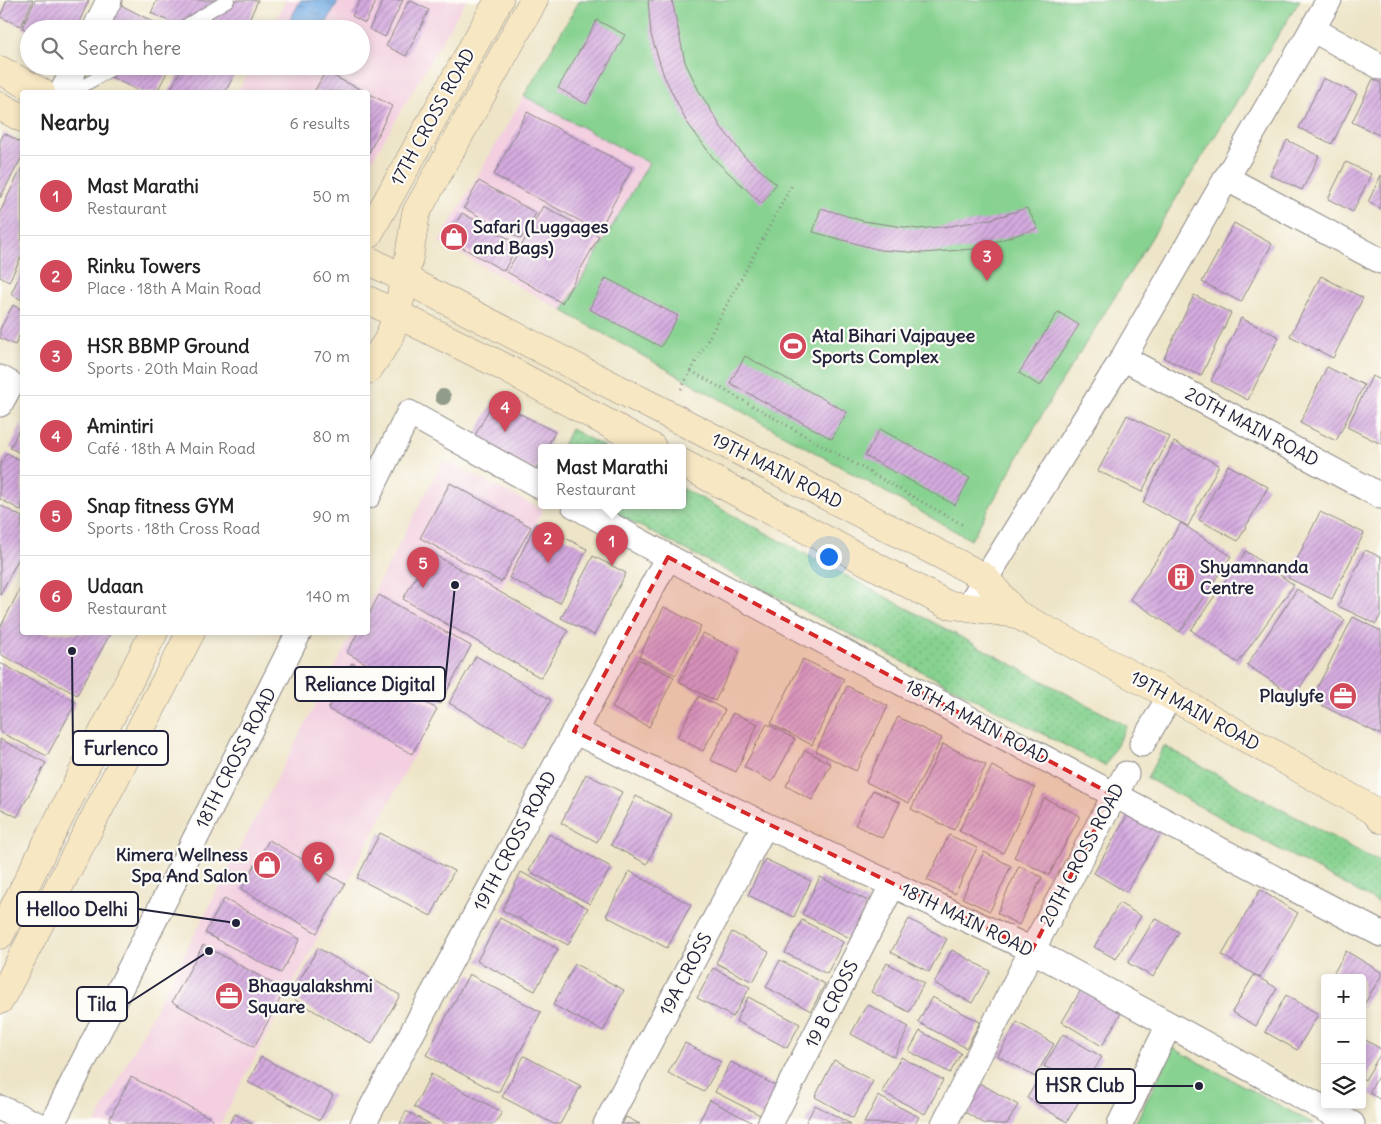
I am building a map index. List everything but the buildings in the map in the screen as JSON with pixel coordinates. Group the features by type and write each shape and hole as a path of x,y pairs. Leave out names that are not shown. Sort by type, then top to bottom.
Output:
{"main road":[{"name":"17TH CROSS ROAD","path":"370,231 499,0"},
{"name":"17TH CROSS ROAD","path":"405,278 416,213 534,0"},
{"path":"0,70 37,90"},
{"path":"0,106 20,117"},
{"name":"19TH MAIN ROAD","path":"370,261 984,577 1016,614"},
{"path":"370,367 388,340 397,315 405,278"},
{"path":"370,301 496,363 646,444"},
{"name":"19TH MAIN ROAD","path":"686,465 946,604 1016,614 1170,696 1378,814"},
{"path":"0,935 152,635"},
{"path":"0,1000 189,635"}],"street":[{"path":"99,20 109,0"},
{"path":"968,607 984,577 1123,358 1330,0"},
{"path":"1312,29 1381,67"},
{"path":"63,90 71,75"},
{"path":"1226,178 1381,261"},
{"name":"20TH MAIN ROAD","path":"1123,358 1381,496"},
{"path":"370,492 409,413 538,485"},
{"name":"18TH A MAIN ROAD","path":"581,509 668,557 1120,784 1381,934"},
{"name":"19TH CROSS ROAD","path":"363,1124 668,557"},
{"name":"18TH CROSS ROAD","path":"52,1124 297,635"},
{"path":"1142,744 1170,696"},
{"name":"18TH MAIN ROAD","path":"574,731 765,825 1032,950 1352,1124"},
{"name":"20TH CROSS ROAD","path":"944,1124 1032,950 1120,784"},
{"name":"19A CROSS","path":"606,1124 765,825"},
{"name":"19 B CROSS","path":"770,1124 893,884"},
{"path":"1120,1124 1169,1024"},
{"path":"0,1108 36,1124"}],"lane":[{"path":"195,20 228,0"},
{"path":"76,90 102,75"}],"path":[{"path":"667,414 792,185"},
{"path":"691,371 963,525"}],"highlighted area":[{"path":"668,557 1113,795 1032,950 574,731"}],"shaded area":[{"path":"286,0 466,0 370,164 370,90 239,90 246,75 370,75 370,20 276,20"},
{"path":"524,96 649,163 563,311 439,242"},
{"path":"443,460 543,510 220,1124 95,1124 352,635 370,635 370,600"}],"green space":[{"path":"580,0 1300,0 1051,399 971,540 563,311 649,163 524,96"},
{"path":"571,429 599,444 564,444"},
{"path":"686,490 1127,726 1105,766 607,509 686,509"},
{"path":"1164,746 1381,863 1381,904 1147,778"},
{"path":"1173,1048 1314,1124 1135,1124"}],"water":[{"path":"301,0 339,0 328,20 290,20"}],"place":[{"name":"Safari (Luggages and Bags)","path":"454,237"},
{"name":"HSR BBMP Ground","path":"987,281"},
{"name":"Atal Bihari Vajpayee Sports Complex","path":"793,346"},
{"name":"Amintiri","path":"505,432"},
{"name":"Rinku Towers","path":"548,563"},
{"name":"Mast Marathi","path":"612,566"},
{"name":"Shyamnanda Centre","path":"1181,577"},
{"name":"Reliance Digital","path":"455,585"},
{"name":"Snap fitness GYM","path":"423,588"},
{"name":"Furlenco","path":"72,651"},
{"name":"Playlyfe","path":"1343,696"},
{"name":"Kimera Wellness Spa And Salon","path":"267,865"},
{"name":"Udaan","path":"318,883"},
{"name":"Helloo Delhi","path":"236,923"},
{"name":"Tila","path":"209,951"},
{"name":"Bhagyalakshmi Square","path":"229,996"},
{"name":"HSR Club","path":"1199,1086"}]}
